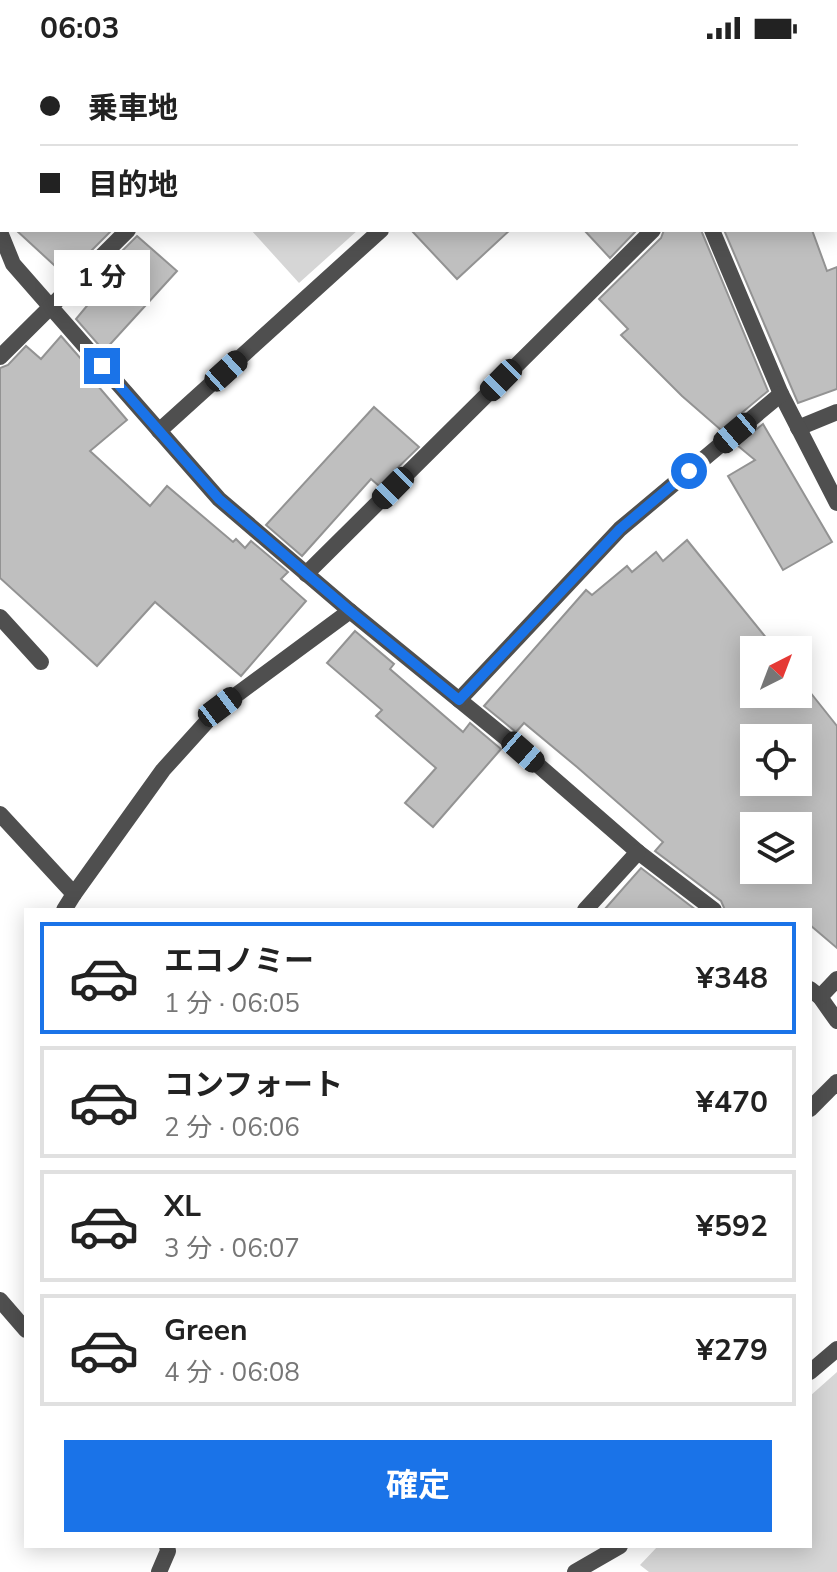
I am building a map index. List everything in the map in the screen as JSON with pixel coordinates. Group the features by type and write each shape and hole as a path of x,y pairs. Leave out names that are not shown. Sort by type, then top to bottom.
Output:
{"street":[{"path":"0,232 13,264 219,499 638,852 711,908"},
{"path":"0,357 126,232"},
{"path":"159,431 379,232"},
{"path":"306,574 651,232"},
{"path":"713,232 781,394 837,503"},
{"path":"459,700 620,529 781,394"},
{"path":"798,428 837,412"},
{"path":"65,908 163,770 220,707 350,611"},
{"path":"0,617 41,662"},
{"path":"0,814 74,894"},
{"path":"587,908 638,852"},
{"path":"837,979 815,993 837,1021"},
{"path":"812,1107 837,1082"},
{"path":"0,1300 24,1328"},
{"path":"812,1370 837,1349"},
{"path":"159,1572 167,1548"},
{"path":"575,1572 617,1548"}],"shaded area":[{"path":"253,232 356,232 299,283"},
{"path":"837,1372 837,1572 649,1572 640,1565 656,1548 812,1548 812,1394"}],"building":[{"path":"18,232 110,232 66,276"},
{"path":"413,232 508,232 457,279"},
{"path":"586,232 635,232 610,258"},
{"path":"663,232 702,232 768,391 721,430 621,335 628,329 599,299 661,238"},
{"path":"725,232 813,232 827,271 837,267 837,389 798,403"},
{"path":"137,236 177,271 104,351 76,319 91,301 83,290"},
{"path":"61,336 89,368 84,374 127,420 90,451 150,506 167,486 233,542 236,539 245,548 251,541 288,572 281,579 306,601 241,676 155,602 97,666 0,578 0,368 8,365 26,346 41,359"},
{"path":"374,407 419,447 379,486 371,479 302,556 266,525"},
{"path":"763,424 832,542 783,570 728,476 755,460 737,445"},
{"path":"687,540 765,636 740,636 740,708 812,708 812,695 837,726 837,948 812,927 812,908 724,908 721,901 655,851 663,842 577,767 524,723 516,732 484,706 586,590 592,595 627,566 632,572 656,552 663,561"},
{"path":"355,631 394,664 390,669 463,732 470,723 501,749 433,827 405,803 436,768 376,716 382,710 327,663"},
{"path":"641,868 693,908 606,908"}],"route":[{"path":"102,366 219,499 459,700 620,529 689,471"}]}
